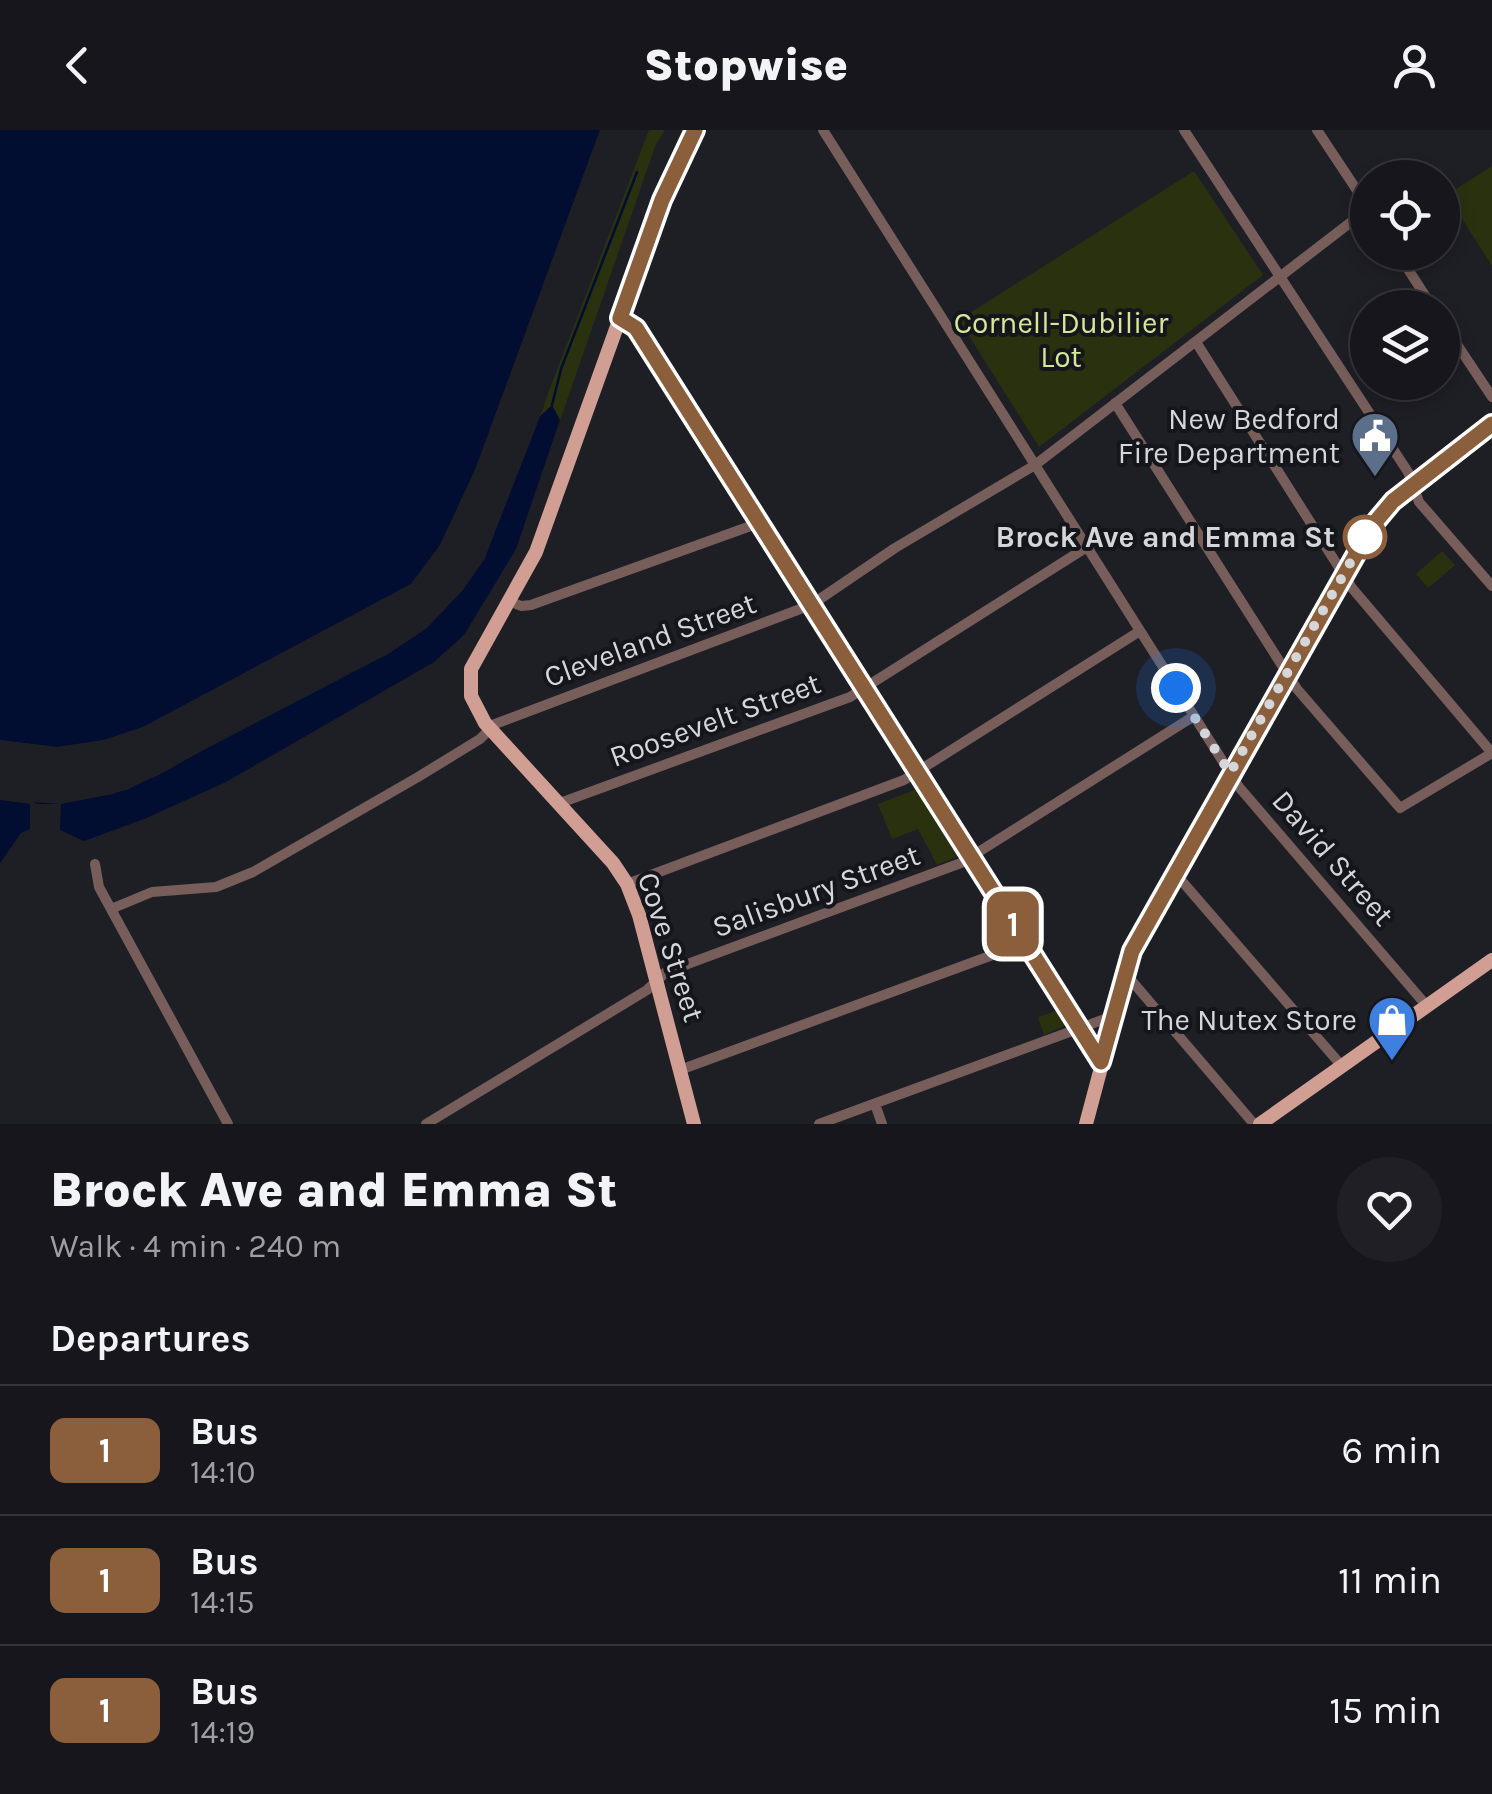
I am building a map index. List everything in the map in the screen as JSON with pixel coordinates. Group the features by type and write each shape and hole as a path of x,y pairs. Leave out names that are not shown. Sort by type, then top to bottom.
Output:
{"main road":[{"path":"509,601 539,545 662,200 695,130"},
{"path":"1086,1124 1124,972 1174,872 1343,574 1383,511 1492,425"},
{"name":"Cove Street","path":"509,601 474,661 468,678 470,696 489,727 608,856 627,884 694,1124"},
{"path":"1257,1124 1492,960"}],"street":[{"name":"David Street","path":"823,130 1230,773 1426,1005"},
{"path":"1184,130 1408,472 1419,502 1492,586"},
{"path":"1317,130 1350,180"},
{"name":"Cleveland Street","path":"111,909 152,892 216,887 253,872 418,778 480,739 489,727 811,606 895,548 1036,465 1350,222"},
{"path":"620,318 636,328 1101,1062"},
{"path":"1115,404 1297,689 1400,808 1492,753 1343,574 1196,342"},
{"path":"1460,349 1492,397"},
{"path":"509,601 521,606 532,604 759,523"},
{"name":"Roosevelt Street","path":"560,803 844,699 1087,547"},
{"path":"627,884 899,782 1140,632"},
{"name":"Salisbury Street","path":"426,1124 647,990 666,972 946,870 1194,716"},
{"path":"95,864 99,887 228,1124"},
{"path":"1174,872 1341,1065"},
{"path":"680,1070 1026,943"},
{"path":"1124,972 1257,1124"},
{"path":"819,1124 1113,1016"},
{"path":"875,1104 882,1124"}],"green space":[{"path":"649,130 665,130 656,144 530,507 539,417"},
{"path":"1492,166 1492,266 1460,216 1460,187"},
{"name":"Cornell-Dubilier Lot","path":"1194,171 1263,275 1039,447 959,320"},
{"path":"1442,551 1455,565 1428,588 1416,574"},
{"path":"917,789 959,856 937,865 918,829 892,839 878,804"},
{"path":"1059,1010 1067,1025 1044,1035 1038,1017"}],"water":[{"path":"0,130 600,130 475,470 440,545 411,584 143,727 104,740 57,747 0,740"},
{"path":"552,405 560,420 516,549 464,635 434,662 226,782 144,819 84,841 60,830 30,830 0,873 0,800 61,804 127,790 388,654 427,628 484,560 539,417"}],"pier":[{"path":"600,130 605,131 480,472 444,548 415,588 145,732 105,745 57,752 0,745 0,740 57,747 104,740 143,727 411,584 440,545 475,470"},
{"path":"545,404 484,560 463,590 427,628 388,654 278,708 157,776 113,794 61,804 60,830 30,830 25,846 0,877 0,863 21,833 30,829 30,804 0,800 0,795 27,797 37,804 60,804 58,799 125,785 385,650 424,625 479,558 535,415"}],"waterway":[{"path":"552,405 561,369 637,172"}],"bus line":[{"name":"1","path":"695,130 662,200 620,318 636,328 1101,1062 1132,951 1372,526 1393,501 1492,424"}],"place":[{"name":"New Bedford Fire Department","path":"1375,478"},
{"name":"Brock Ave and Emma St","path":"1365,537"},
{"name":"The Nutex Store","path":"1392,1062"}],"route":[{"path":"1176,688 1230,773 1365,537"}]}
